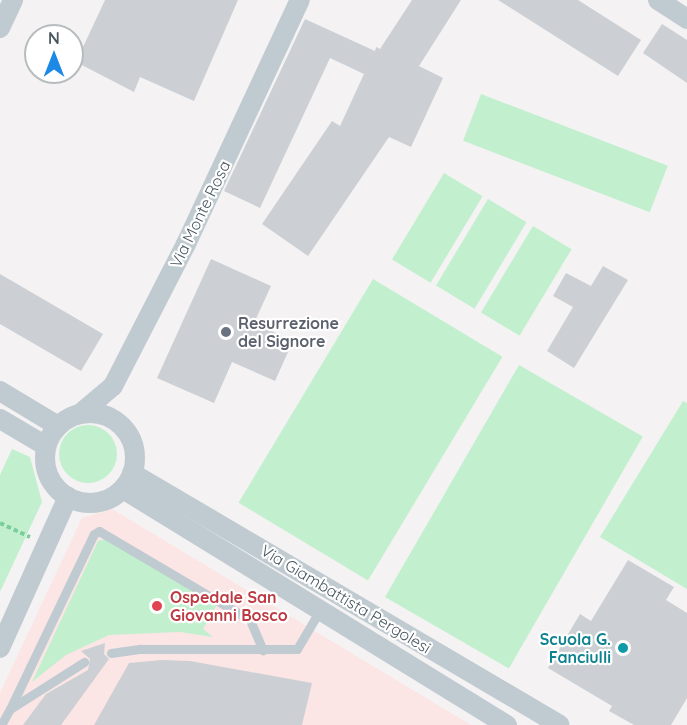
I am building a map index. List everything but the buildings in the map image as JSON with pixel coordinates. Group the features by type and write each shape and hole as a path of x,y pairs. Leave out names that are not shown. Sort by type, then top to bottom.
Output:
{"street":[{"path":"0,28 13,0"},
{"name":"Via Monte Rosa","path":"80,414 113,386 186,244 300,0"},
{"path":"658,0 687,19"},
{"path":"0,391 58,426"},
{"path":"80,414 106,416 123,428 134,452 127,481 94,502 68,497 48,474 46,446 58,426 80,414"},
{"path":"0,419 46,446"},
{"name":"Via Giambattista Pergolesi","path":"127,481 320,610 507,725"},
{"name":"Via Giambattista Pergolesi","path":"127,481 559,725"},
{"path":"0,648 68,497"}],"lane":[{"path":"1,725 99,531 250,620 263,650"},
{"path":"111,653 141,649 297,649 320,610"},
{"path":"10,709 84,662"}],"path":[{"path":"0,523 46,545"}],"shaded area":[{"name":"Ospedale San Giovanni Bosco","path":"112,509 471,725 0,725 0,693 82,518"}],"green space":[{"path":"481,94 668,166 650,212 463,141"},
{"path":"444,173 483,196 431,283 392,260"},
{"path":"488,199 527,222 475,309 436,286"},
{"path":"533,226 572,249 520,336 481,313"},
{"path":"373,279 502,357 368,580 239,503"},
{"path":"519,365 643,437 509,669 385,597"},
{"path":"683,401 687,403 687,589 600,537"},
{"path":"88,425 104,430 112,438 117,454 112,470 104,478 88,483 72,478 64,470 59,454 64,438 72,430"},
{"path":"12,449 30,457 42,502 0,592 0,475"},
{"path":"108,538 219,601 203,629 213,637 180,632 109,635 66,655 32,682 98,541"}],"place":[{"name":"Resurrezione del Signore","path":"226,332"},
{"name":"Ospedale San Giovanni Bosco","path":"157,606"},
{"name":"Scuola G. Fanciulli","path":"623,648"}]}
